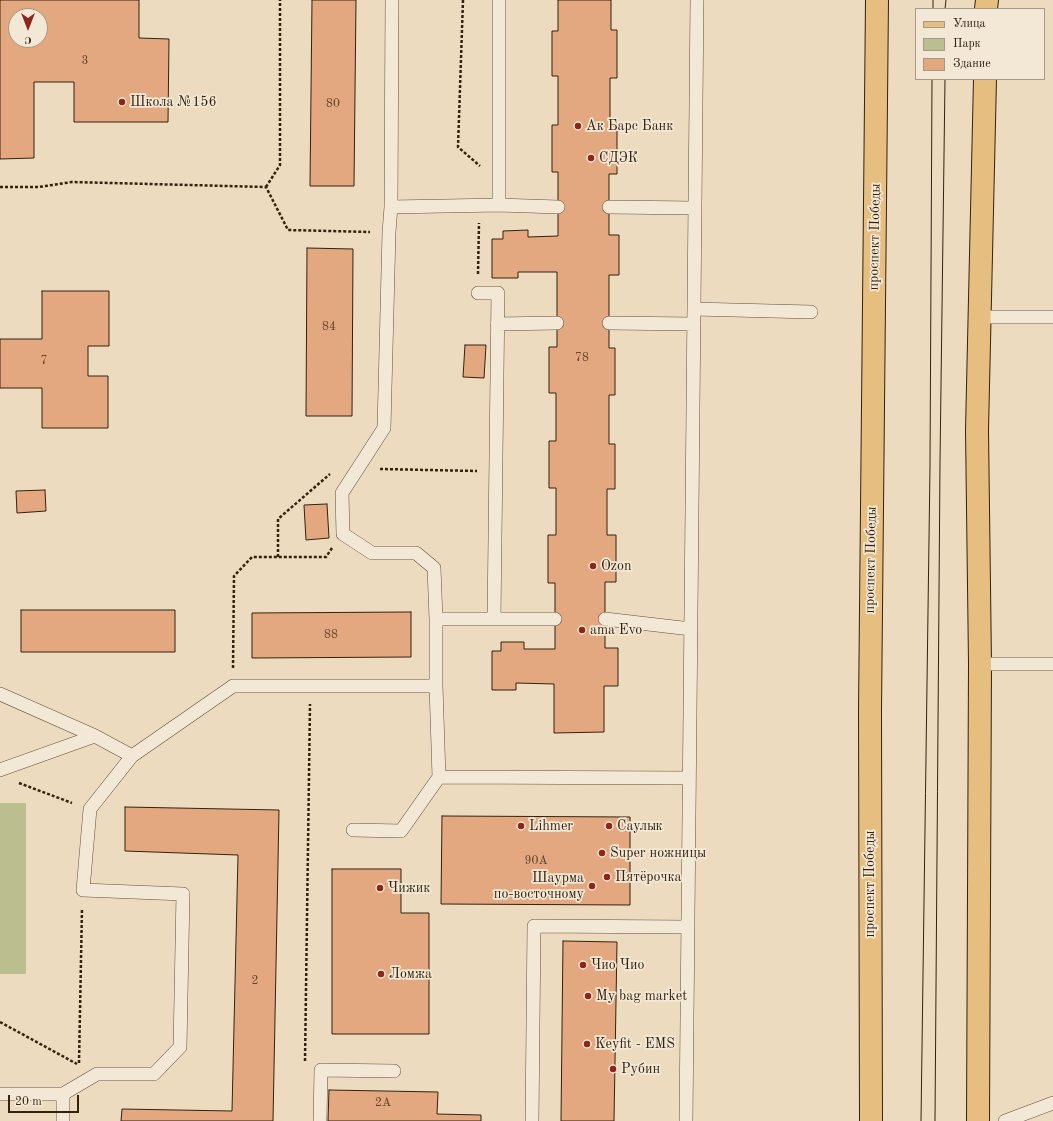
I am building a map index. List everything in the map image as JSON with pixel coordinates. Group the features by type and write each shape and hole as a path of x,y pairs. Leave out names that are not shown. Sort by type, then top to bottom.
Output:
{"main road":[{"name":"проспект Победы","path":"870,1121 870,703 877,0"},
{"path":"978,1121 980,664 978,430 979,317 985,80"}],"lane":[{"path":"353,830 401,831 439,777 434,568 416,553 372,553 343,534 342,494 384,428 389,232 391,207 392,0"},
{"path":"499,0 499,205"},
{"path":"686,1121 697,0"},
{"path":"391,207 499,205 558,206"},
{"path":"609,207 695,208"},
{"path":"478,293 498,293 494,618"},
{"path":"694,309 810,312"},
{"path":"979,317 1053,317"},
{"path":"497,324 556,323"},
{"path":"609,323 694,324"},
{"path":"436,618 555,619"},
{"path":"605,619 691,629"},
{"path":"980,664 1053,664"},
{"path":"0,1094 63,1094 97,1074 154,1074 180,1047 183,894 83,890 90,809 132,756 233,686 436,686"},
{"path":"0,694 95,736 132,756"},
{"path":"0,770 95,736"},
{"path":"439,777 690,778"},
{"path":"532,1121 534,926 688,926"},
{"path":"320,1121 321,1070 394,1071"},
{"path":"63,1094 63,1121"},
{"path":"1005,1121 1053,1103"}],"path":[{"path":"266,187 280,165 280,0"},
{"path":"463,0 458,147 499,183"},
{"path":"0,187 39,188 72,182 266,187"},
{"path":"266,187 288,230 389,232"},
{"path":"478,293 480,206"},
{"path":"358,468 496,472"},
{"path":"278,557 278,519 331,474"},
{"path":"233,686 234,576 252,557 326,557 343,534"},
{"path":"305,1066 310,686"},
{"path":"15,782 90,809"},
{"path":"0,1022 79,1065 83,890"}],"green space":[{"path":"0,803 26,803 26,974 0,974"}],"building":[{"path":"0,0 139,0 139,38 169,39 168,122 74,122 74,82 34,82 34,158 0,159"},
{"path":"312,0 356,0 354,186 310,186"},
{"path":"558,0 611,0 611,30 617,30 617,78 610,78 610,126 617,126 617,174 609,174 609,235 619,235 619,275 609,275 609,348 615,348 615,395 609,395 609,444 615,444 615,489 607,489 607,535 616,535 616,582 605,582 605,648 618,648 618,686 604,686 604,732 554,733 554,684 516,683 516,690 492,690 492,651 501,651 501,642 524,642 524,649 555,649 555,583 548,583 548,535 556,535 556,488 549,488 549,441 556,441 556,393 549,393 549,347 557,347 557,272 518,272 518,278 492,278 492,239 503,239 503,231 528,230 528,237 558,236 558,172 552,172 552,125 558,125 558,76 552,76 552,31 558,31"},
{"path":"307,248 353,249 352,416 306,416"},
{"path":"42,291 109,291 109,346 88,346 88,376 108,376 108,428 42,428 42,388 0,388 0,339 42,339"},
{"path":"465,345 486,345 484,378 463,377"},
{"path":"45,490 46,511 17,513 16,491"},
{"path":"327,504 329,538 306,540 304,505"},
{"path":"21,610 175,610 175,652 21,652"},
{"path":"411,612 411,657 252,658 252,613"},
{"path":"125,807 279,810 273,1121 121,1121 122,1109 232,1111 238,855 125,851"},
{"path":"442,816 630,817 630,905 441,904"},
{"path":"332,869 401,869 401,913 429,913 429,1034 332,1034"},
{"path":"563,941 617,942 614,1121 561,1121"},
{"path":"329,1090 438,1092 437,1114 481,1115 481,1121 328,1121"}],"tram line":[{"path":"933,0 933,8"},
{"path":"945,8 946,0"},
{"path":"921,1121 930,466 932,80"},
{"path":"935,1121 940,462 945,80"}],"place":[{"name":"Школа №156","path":"122,102"},
{"name":"Ак Барс Банк","path":"578,126"},
{"name":"СДЭК","path":"591,158"},
{"name":"Ozon","path":"593,566"},
{"name":"ama Evo","path":"582,630"},
{"name":"Lihmer","path":"521,826"},
{"name":"Саулык","path":"609,826"},
{"name":"Super ножницы","path":"602,853"},
{"name":"Пятёрочка","path":"607,877"},
{"name":"Шаурма по-восточному","path":"592,886"},
{"name":"Чижик","path":"380,888"},
{"name":"Чио Чио","path":"583,965"},
{"name":"Ломжа","path":"381,974"},
{"name":"My bag market","path":"588,996"},
{"name":"Keyfit - EMS","path":"587,1044"},
{"name":"Рубин","path":"613,1069"}]}
